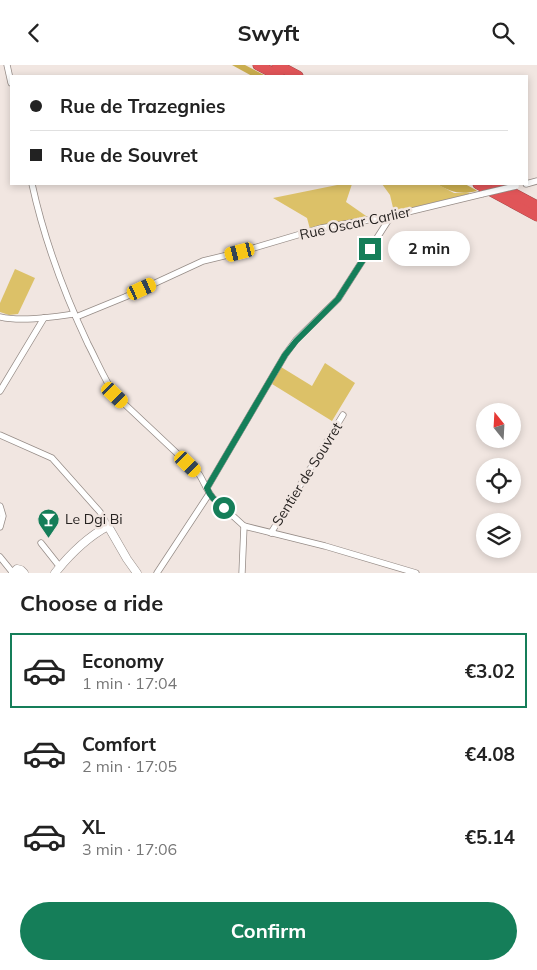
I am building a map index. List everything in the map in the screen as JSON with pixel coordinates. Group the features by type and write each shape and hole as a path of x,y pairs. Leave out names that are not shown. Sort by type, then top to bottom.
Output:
{"highway":[{"path":"258,65 277,75"},
{"path":"277,65 296,75"},
{"path":"480,185 537,216"},
{"path":"498,185 537,206"}],"street":[{"path":"7,65 10,78"},
{"path":"32,185 58,274 75,316 108,384 115,395 198,474 204,481 208,491 244,526 325,546 398,570 416,573"},
{"name":"Rue Oscar Carlier","path":"0,317 7,319 75,316 125,297 203,261 321,228 391,217 521,185"},
{"path":"157,573 208,491 285,355 296,341 338,299 391,217"},
{"path":"0,391 44,318"},
{"name":"Sentier de Souvret","path":"271,533 343,415"},
{"path":"0,435 52,458 100,512 137,573"},
{"path":"0,506 3,516 0,527"},
{"path":"41,543 57,569 94,534 108,526"},
{"path":"242,573 244,526"},
{"path":"0,557 13,573 16,569 24,573"}],"shaded area":[{"path":"232,65 245,65 264,75 250,75"},
{"path":"337,185 352,185 346,202 369,218 310,229 307,218 273,198"},
{"path":"383,185 439,185 454,193 469,193 394,212 390,195"},
{"path":"439,185 467,185 477,191 466,193 447,189"},
{"path":"15,269 35,278 18,314 9,315 0,312 0,303"},
{"path":"325,363 355,383 332,421 272,384 281,367 312,386"}],"place":[{"name":"Le Dgi Bi","path":"49,538"}],"route":[{"path":"224,508 213,499 207,488 285,355 311,325 338,299 370,249"}]}
